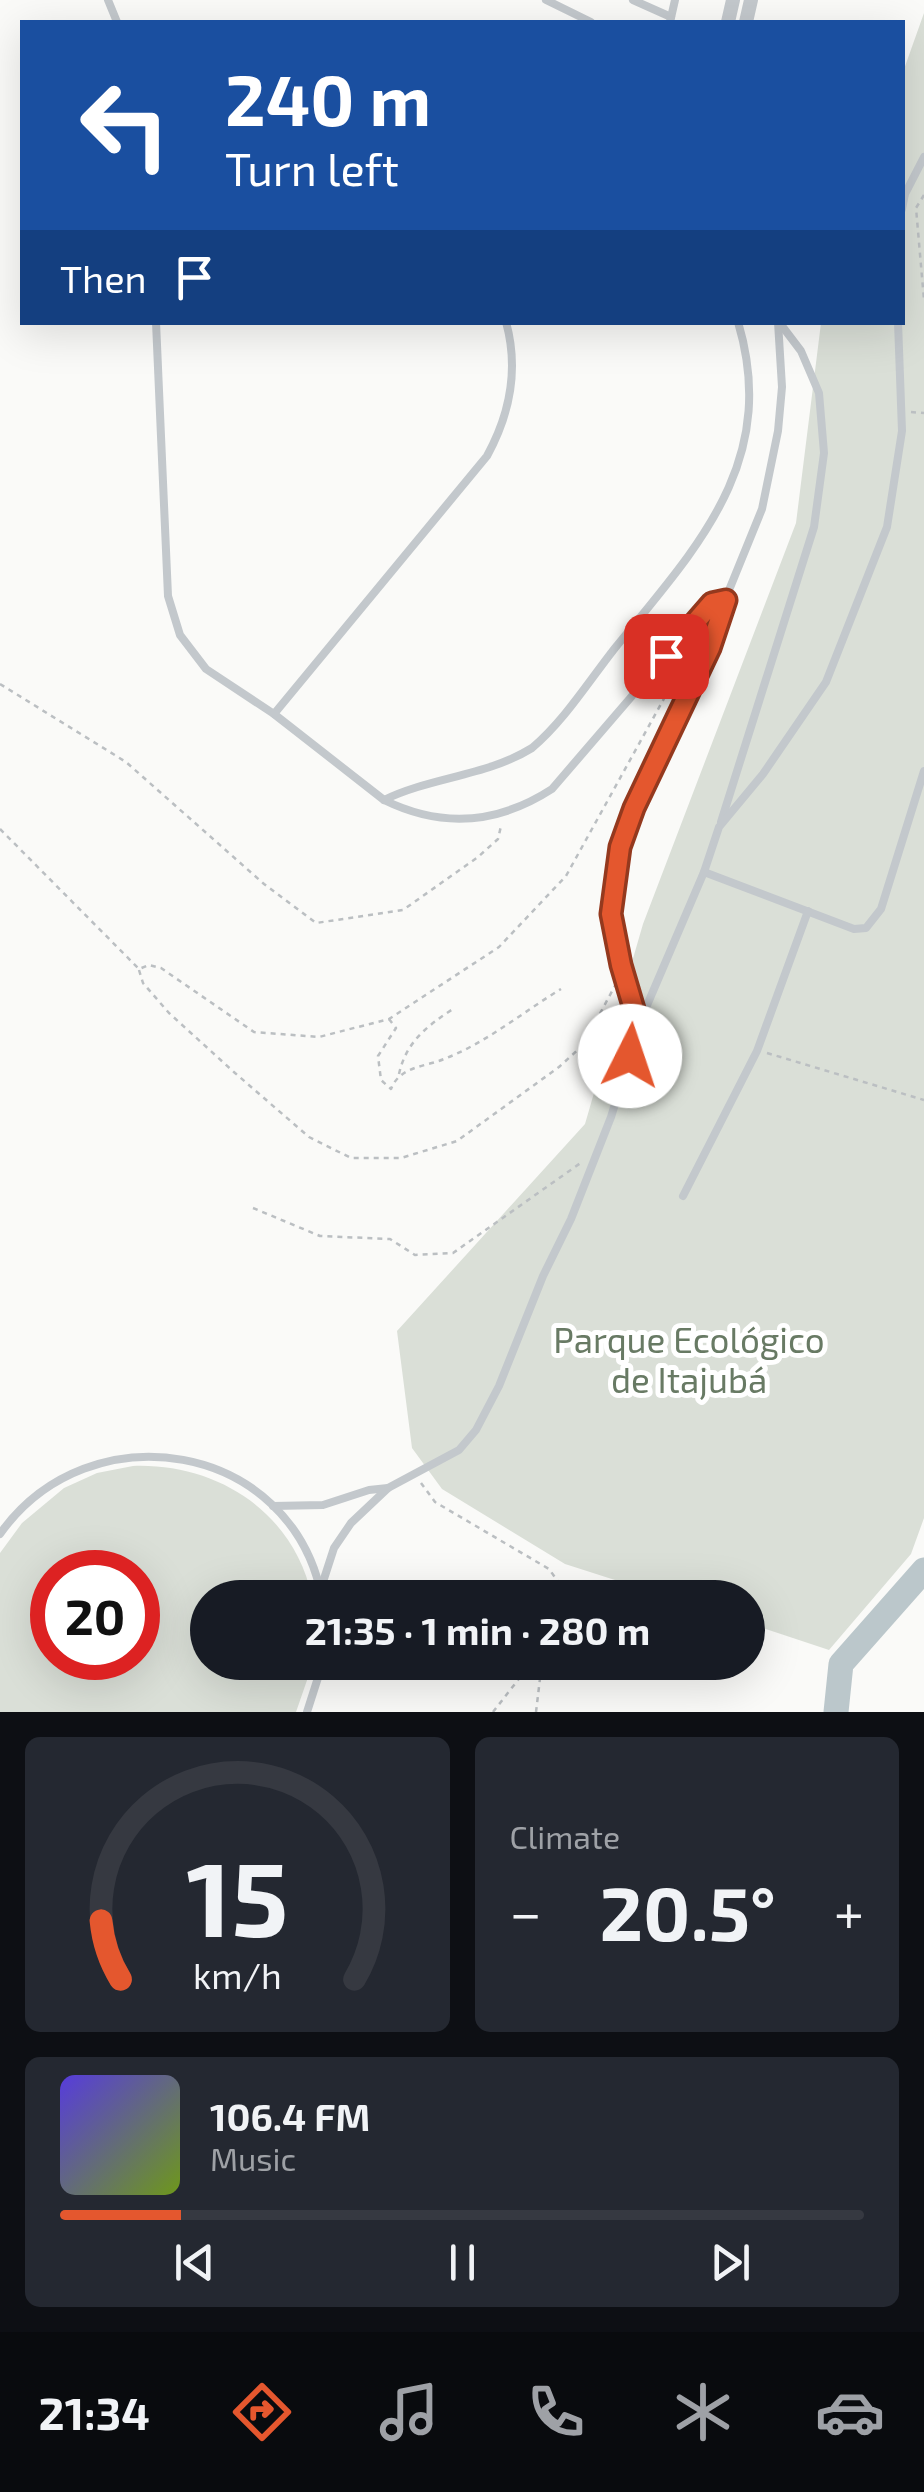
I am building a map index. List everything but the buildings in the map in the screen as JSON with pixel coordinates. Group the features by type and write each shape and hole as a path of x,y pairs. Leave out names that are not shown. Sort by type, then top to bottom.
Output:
{"lane":[{"path":"546,0 587,20"},
{"path":"632,0 670,20 675,0"},
{"path":"905,194 924,157"},
{"path":"156,325 170,610 180,635 196,659 384,800 438,819 470,820 503,814 552,789 712,603 726,600"},
{"path":"274,714 487,456 502,426 510,393 512,361 506,325"},
{"path":"384,800 408,788 501,764 532,748 695,550 726,497 744,438 747,374 739,325"},
{"path":"639,1026 611,914 620,847 655,761 710,648 762,509 778,431 782,387 779,325"},
{"path":"324,1580 328,1561 342,1535 388,1488 466,1444 487,1413 599,1148 639,1026 704,872 814,528 824,453 818,392 801,351 781,325"},
{"path":"720,827 764,774 826,682 887,527 902,432 898,325"},
{"path":"704,872 854,929 866,928 875,920 924,771"},
{"path":"682,1196 757,1050 808,911"},
{"path":"0,1534 28,1502 59,1480 94,1464 132,1456 170,1457 208,1466 242,1482 273,1506 307,1552 317,1580"},
{"path":"273,1506 324,1504 388,1488"},
{"path":"307,1712 317,1680"}],"path":[{"path":"924,195 916,208 924,300"},
{"path":"139,969 148,965 161,968 254,1032 319,1037 389,1018 499,947 566,876 704,628"},
{"path":"0,681 6,689 126,762 264,884 316,923 404,910 498,839 503,814"},
{"path":"0,829 139,969 142,983 169,1013 309,1137 351,1158 402,1158 457,1141 560,1067 583,1044 623,972"},
{"path":"399,1076 478,1042 561,989"},
{"path":"389,1018 396,1028 378,1056 378,1071 381,1080 391,1088 410,1046 424,1028 453,1009"},
{"path":"757,1050 924,1100"},
{"path":"253,1208 320,1236 390,1239 415,1255 453,1253 599,1148"},
{"path":"414,1474 435,1502 550,1570 557,1580"},
{"path":"493,1712 518,1680"},
{"path":"536,1712 540,1680"}],"green space":[{"name":"Parque Ecológico de Itajubá","path":"924,13 924,1518 911,1554 829,1650 765,1629 765,1580 615,1580 565,1564 442,1489 412,1448 397,1331 585,1124 643,924 796,523 821,325 905,325 905,66"},
{"path":"133,1466 164,1467 222,1484 270,1517 288,1540 307,1580 190,1580 190,1680 307,1680 296,1712 0,1712 0,1553 22,1523 64,1488 97,1473"}],"waterway":[{"path":"836,1712 841,1664 924,1570"}],"route":[{"path":"630,1056 639,1026 614,939 611,914 620,847 669,730 710,648 726,600 712,603 666,656"}]}
